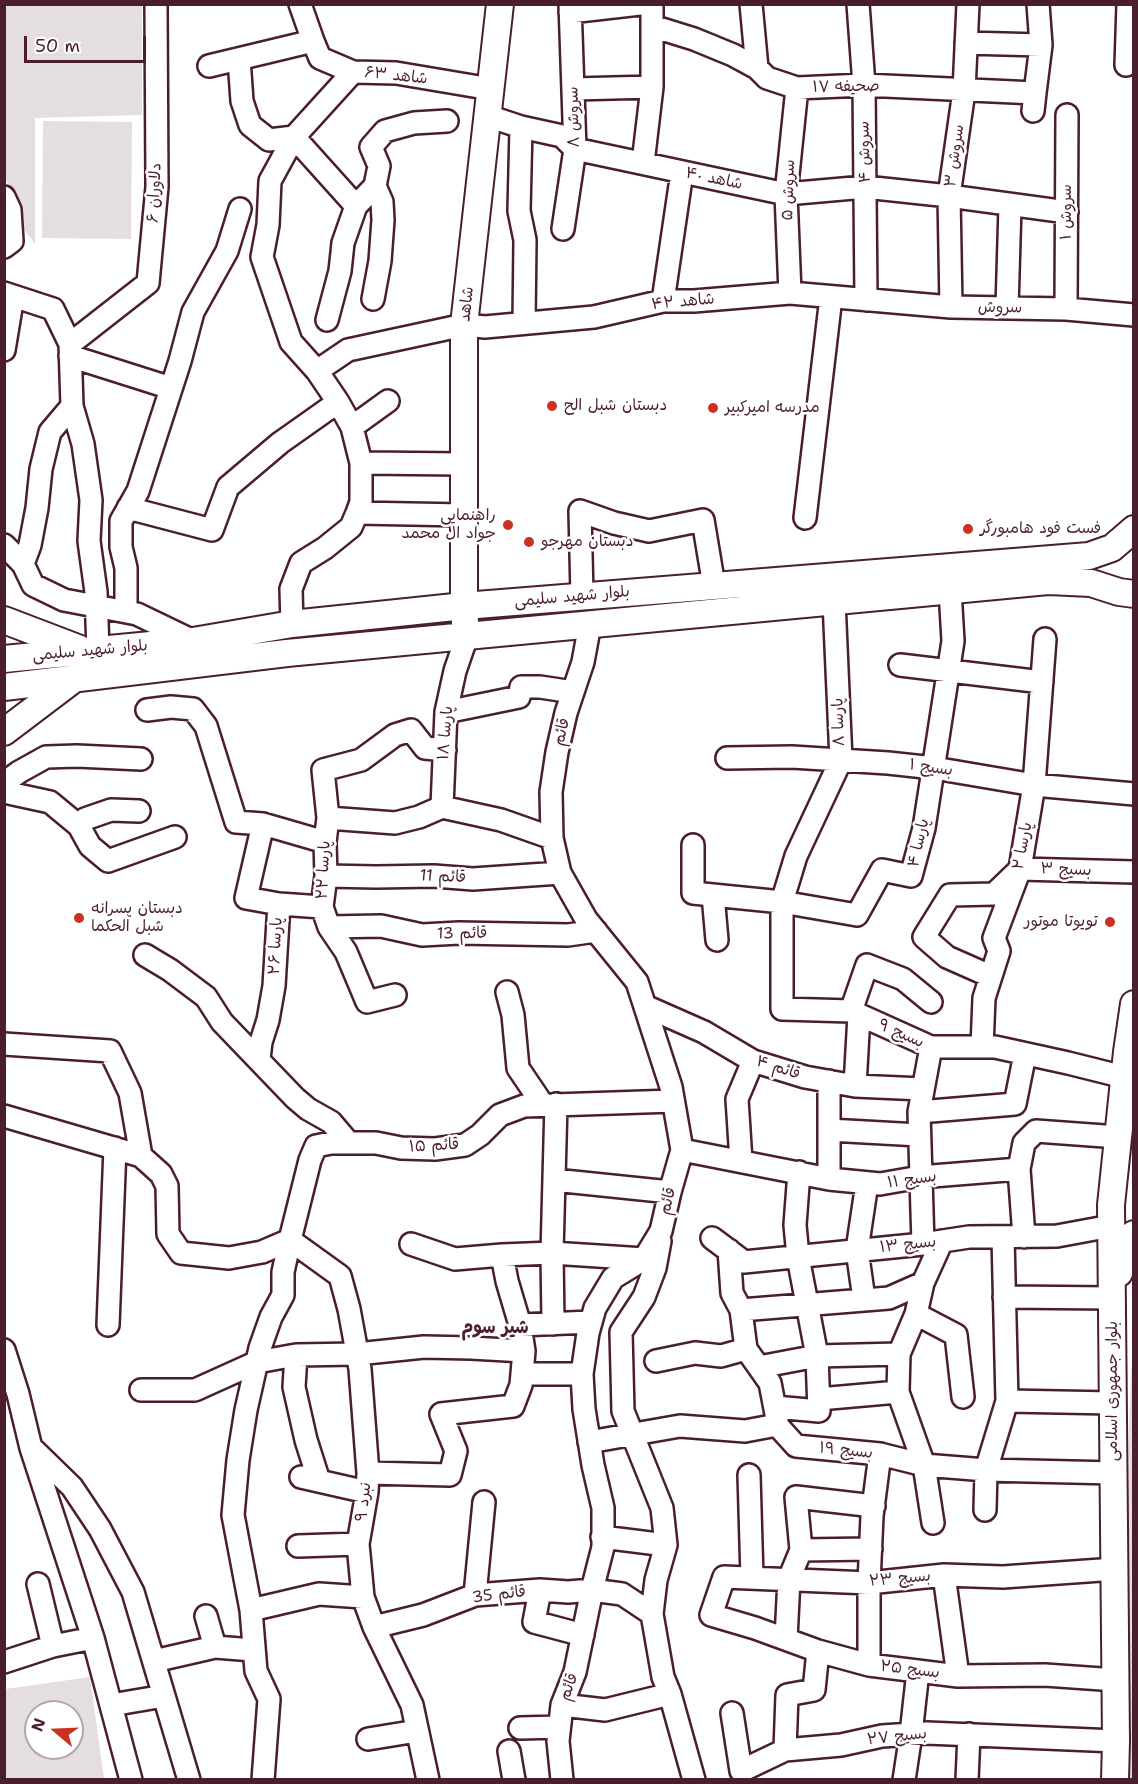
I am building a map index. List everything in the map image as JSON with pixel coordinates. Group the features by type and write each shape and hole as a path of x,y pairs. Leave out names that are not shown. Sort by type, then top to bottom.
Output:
{"main road":[{"name":"شاهد","path":"466,636 464,606 464,325 501,4"},
{"name":"بلوار شهید سلیمی","path":"4,658 193,641 292,624 464,606 1089,556 1123,547 1134,529"},
{"name":"بلوار شهید سلیمی","path":"4,687 288,653 590,624 1048,581 1091,583"},
{"path":"1091,583 1134,594"},
{"path":"1091,583 1130,605 1134,610"},
{"path":"4,620 92,651"},
{"path":"4,732 74,679"},
{"path":"1123,1230 1112,1205 1124,1077 1134,1004"},
{"path":"1118,1143 1134,1173"},
{"name":"بلوار جمهوری اسلامی","path":"1115,1779 1112,1298 1130,1237 1123,1230"}],"street":[{"name":"دلاوران ۶","path":"70,350 148,283 157,188 156,4"},
{"path":"300,5 305,4"},
{"path":"570,8 640,4"},
{"path":"643,163 652,87 652,4"},
{"path":"751,4 757,68"},
{"name":"سروش ۴","path":"858,4 864,85 866,300"},
{"name":"سروش ۳","path":"951,307 949,196 964,91 968,4"},
{"path":"966,43 1041,45 1038,4"},
{"path":"1126,65 1128,4"},
{"name":"شاهد ۶۳","path":"300,5 320,58 353,72 396,73 491,89"},
{"name":"سروش ۸","path":"563,229 575,149 570,8"},
{"name":"صحیفه ۱۷","path":"652,26 694,39 733,55 757,68 767,78 797,88 864,85 964,91 1034,102 1041,45"},
{"path":"209,66 313,41"},
{"path":"239,59 242,101 250,126 269,140 294,137"},
{"path":"292,624 291,589 301,563 325,548 351,527 357,513 361,502 361,463 352,427 338,402 317,371 291,342 262,257 268,225 270,181 294,137 353,72"},
{"path":"574,89 652,87"},
{"name":"سروش ۵","path":"790,293 786,194 797,88"},
{"name":"سروش ۱","path":"1066,309 1067,115"},
{"name":"شاهد ۴۰","path":"488,116 521,127 562,136 575,149 786,194 865,187 1066,212"},
{"path":"327,320 340,271 343,243 356,206 375,186 379,166 370,147 385,131 414,123 447,121"},
{"path":"521,127 519,211 525,240 524,323"},
{"path":"294,137 356,206"},
{"path":"663,301 682,172"},
{"path":"374,298 383,220 382,202 375,186"},
{"path":"4,197 10,210 12,241 4,247"},
{"path":"1006,308 1010,206"},
{"path":"126,611 126,568 121,547 121,521 138,491 193,312 227,251 240,209"},
{"name":"شاهد ۴۲","path":"317,371 348,350 464,325 485,327 594,317 663,301 694,301 790,293 866,300"},
{"path":"4,350 9,295 53,309 70,350 72,406 83,444 91,500 89,541 96,591 92,651"},
{"path":"805,518 831,297"},
{"name":"سروش","path":"866,300 951,307 1066,309 1134,315"},
{"path":"70,350 171,388"},
{"path":"352,427 388,401"},
{"path":"128,508 212,530 228,487 280,443 338,402"},
{"path":"23,564 30,545 41,469 50,432 72,406"},
{"path":"361,463 464,464"},
{"path":"582,596 580,511 614,523 649,531 703,520 714,585"},
{"path":"357,513 464,516"},
{"path":"4,545 23,564 33,585 64,600 137,614 193,641"},
{"name":"پارسا ۴","path":"693,845 693,893 782,902 857,915 882,870 911,876 924,828 953,641 950,590"},
{"name":"پارسا ۸","path":"782,902 796,856 841,760 834,601"},
{"name":"قائم","path":"562,1779 558,1741 562,1705 575,1672 603,1547 603,1508 584,1409 582,1374 588,1333 596,1308 613,1278 644,1259 661,1231 682,1150 668,1077 637,982 586,919 560,873 552,838 551,792 557,752 566,713 583,662 590,624"},
{"name":"پارسا ۱۸","path":"442,807 446,712 466,636"},
{"name":"پارسا ۲","path":"982,1047 984,998 999,951 994,938 1020,869 1034,785 1045,639"},
{"path":"900,664 1042,682"},
{"path":"446,712 519,696 521,687 540,687 573,692"},
{"path":"147,710 171,707 193,710 206,726 236,822 263,824 325,842"},
{"name":"پارسا ۲۲","path":"395,995 367,1002 346,952 329,927 322,907 326,876 325,842 328,818 323,770 361,760 395,735 411,730 425,748 445,750"},
{"path":"4,783 46,757 141,759"},
{"name":"بسیج ۱","path":"727,758 792,757 888,763 934,768 1034,785 1134,794"},
{"path":"4,792 50,802 79,826 90,846 108,861 175,837"},
{"path":"328,818 395,824 442,807 501,820 552,838"},
{"path":"79,826 85,819 111,810 139,811"},
{"name":"پارسا ۲۶","path":"259,1059 274,986 279,904 246,898 263,824"},
{"name":"بسیج ۳","path":"990,976 947,957 924,936 950,896 994,894 1020,869 1134,872"},
{"name":"قائم 11","path":"326,876 434,876 473,879 560,873"},
{"path":"713,895 717,940"},
{"name":"بسیج ۹","path":"782,902 782,1009 855,1013 931,1047 995,1047 1124,1077"},
{"path":"279,904 322,907"},
{"name":"قائم 13","path":"329,927 381,926 422,934 568,935 596,931"},
{"path":"146,955 206,997 222,1022 308,1109 331,1122 348,1142"},
{"path":"855,1086 855,1013 867,965 903,979 931,1002"},
{"path":"507,992 513,1015 518,1068 550,1105 554,1180 553,1324"},
{"name":"قائم ۴","path":"645,1006 704,1032 753,1061 805,1077 855,1086 923,1089"},
{"path":"4,1044 110,1051 130,1093 141,1155"},
{"path":"931,1047 919,1112 919,1135 920,1177 932,1243 916,1314 899,1354 898,1392 924,1465 933,1523"},
{"path":"919,1112 1015,1104 1025,1054"},
{"path":"741,1161 737,1099 753,1061"},
{"path":"828,1081 829,1179"},
{"name":"قائم ۱۵","path":"290,1240 309,1160 316,1146 348,1142 435,1149 465,1145 480,1135 500,1115 524,1106 673,1101"},
{"path":"4,1116 141,1155 161,1174 167,1186 168,1234 181,1253 229,1258 262,1252 290,1240"},
{"path":"829,1130 919,1135"},
{"path":"1024,1237 1019,1169 1024,1143 1036,1131 1118,1143"},
{"path":"108,1325 115,1148"},
{"name":"بسیج ۱۱","path":"682,1150 829,1179 880,1184 920,1177 1019,1169"},
{"path":"590,1442 680,1426 745,1431 776,1416 819,1411 817,1356 798,1257 795,1225 800,1172"},
{"path":"554,1180 670,1192"},
{"path":"864,1299 857,1250 867,1183"},
{"name":"بسیج ۱۳","path":"741,1310 732,1293 720,1244 744,1262 932,1243 969,1237 1057,1236 1123,1230"},
{"path":"661,1231 655,1268 644,1297 621,1332 622,1411 662,1508 666,1545 656,1580 652,1614 663,1677 694,1779"},
{"path":"985,1510 986,1470 1007,1401 1003,1237"},
{"path":"263,1779 269,1699 256,1671 251,1610 233,1515 239,1450 246,1410 260,1348 271,1317 283,1295 283,1272 290,1240"},
{"name":"نبرد ۹","path":"290,1240 340,1276 349,1309 360,1369 367,1482 358,1544 363,1597 374,1627 412,1705 428,1779"},
{"path":"411,1244 455,1259 552,1253 644,1259"},
{"path":"296,1355 294,1387 306,1440 310,1479 367,1482 450,1475 456,1451 441,1414 513,1406 521,1385 524,1351 520,1325 502,1255"},
{"path":"776,1416 770,1383 747,1349 741,1310 889,1298 923,1283"},
{"path":"1004,1297 1112,1298"},
{"path":"916,1314 956,1335 963,1397"},
{"path":"520,1325 591,1322"},
{"path":"141,1390 195,1390 257,1362 296,1355 357,1354 424,1347 524,1351"},
{"path":"656,1361 696,1353 721,1356 747,1349"},
{"path":"4,1350 32,1448 93,1638 131,1779"},
{"path":"759,1367 817,1356 899,1354"},
{"path":"522,1374 582,1374"},
{"path":"819,1399 898,1392"},
{"path":"1007,1401 1113,1403"},
{"name":"بسیج ۱۹","path":"776,1416 796,1446 880,1454 924,1465 986,1470 1114,1473"},
{"path":"32,1448 72,1487 100,1529 133,1592 189,1779"},
{"path":"869,1665 869,1583 880,1454"},
{"path":"750,1475 752,1578"},
{"path":"786,1639 789,1579 801,1550 796,1497 874,1506"},
{"path":"475,1595 484,1502"},
{"path":"603,1537 666,1545"},
{"path":"298,1546 358,1544"},
{"path":"801,1550 871,1549"},
{"name":"بسیج ۲۳","path":"711,1615 724,1577 869,1583 944,1575 1003,1577 1115,1569"},
{"path":"944,1575 958,1676"},
{"path":"38,1584 53,1646"},
{"path":"540,1590 534,1622 583,1635"},
{"name":"قائم 35","path":"374,1627 423,1615 475,1595 540,1590 568,1592 592,1590"},
{"path":"592,1590 622,1594 652,1614"},
{"path":"251,1610 319,1594 363,1597"},
{"name":"بسیج ۲۵","path":"711,1615 818,1651 869,1665 958,1676 1045,1675 1116,1680"},
{"path":"206,1616 215,1647"},
{"path":"4,1662 53,1646 93,1638"},
{"path":"154,1661 215,1647 253,1650"},
{"path":"785,1750 787,1695 814,1690 818,1651"},
{"path":"904,1779 918,1671"},
{"path":"562,1705 605,1710 669,1694"},
{"path":"111,1705 164,1696"},
{"name":"بسیج ۲۷","path":"732,1713 741,1771 785,1750 841,1745 882,1736 969,1734 1116,1741"},
{"path":"520,1728 560,1727"},
{"path":"368,1739 417,1731"},
{"path":"967,1779 969,1734"},
{"path":"509,1751 514,1779"}],"shaded area":[{"path":"5,5 142,5 142,115 35,118 35,244 23,228 5,177"},
{"path":"43,121 132,122 131,239 42,238"},
{"path":"1133,1332 1132,1779 1125,1780 1129,1423"},
{"path":"90,1677 104,1779 5,1779 5,1689"}],"place":[{"name":"دبستان شبل الح","path":"552,406"},
{"name":"مدرسه امیرکبیر","path":"713,408"},
{"name":"راهنمایی جواد ال محمد","path":"508,525"},
{"name":"فست فود هامبورگر","path":"968,529"},
{"name":"دبستان مهرجو","path":"529,542"},
{"name":"دبستان پسرانه شبل الحکما","path":"79,918"},
{"name":"تویوتا موتور","path":"1110,922"}],"district":[{"name":"شیر سوم","path":"495,1328"}]}
